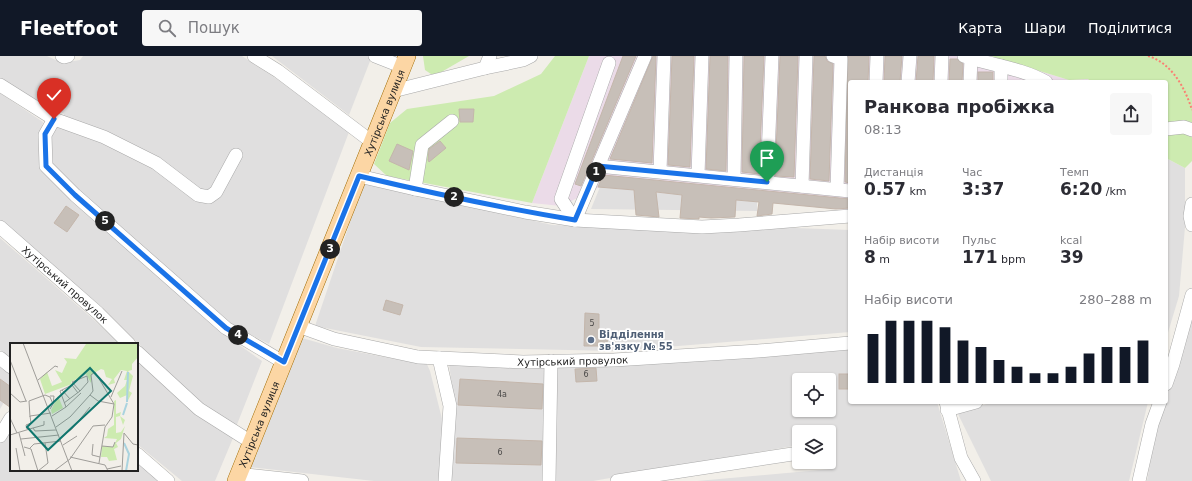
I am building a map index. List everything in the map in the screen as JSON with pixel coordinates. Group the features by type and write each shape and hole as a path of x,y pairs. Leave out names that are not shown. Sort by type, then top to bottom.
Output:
{"main road":[{"name":"Хутірська вулиця","path":"237,478 405,61"}],"street":[{"path":"62,56 68,56"},
{"path":"254,56 278,72 372,142"},
{"path":"375,56 405,61"},
{"path":"485,68 490,56"},
{"path":"393,91 523,60 531,56"},
{"path":"575,220 645,56"},
{"path":"660,172 664,56"},
{"path":"698,175 702,56"},
{"path":"734,179 736,56"},
{"path":"767,182 772,56"},
{"path":"802,186 806,56"},
{"path":"598,166 843,190 841,59 833,56"},
{"path":"876,80 877,56"},
{"path":"908,80 910,56"},
{"path":"941,80 942,56"},
{"path":"970,80 967,57 1001,66 1040,80"},
{"path":"575,220 561,199 609,63"},
{"path":"1001,66 1001,80"},
{"path":"0,85 54,119 104,138 156,164 198,195 209,196 216,192 236,155"},
{"path":"54,119 45,134 46,166 75,195 226,328 284,362"},
{"path":"415,189 422,145 452,121"},
{"path":"1168,129 1184,128 1192,130"},
{"path":"359,176 525,212 575,220 702,227 848,216"},
{"path":"1192,204 1190,216 1192,225"},
{"name":"Хутірський провулок","path":"0,227 98,313 128,343"},
{"path":"1168,378 1192,296"},
{"name":"Хутірський провулок","path":"298,326 334,339 418,357 523,362 614,360 758,351 848,343"},
{"path":"138,353 199,409 251,442"},
{"path":"0,358 10,366"},
{"path":"439,358 450,406 445,481"},
{"path":"549,481 551,361"},
{"path":"962,404 947,406 961,458 974,481"},
{"path":"1139,481 1152,424 1159,404"},
{"path":"0,436 10,420"},
{"path":"617,481 792,454"},
{"path":"138,455 168,481"},
{"path":"237,478 302,481"}],"path":[{"path":"1148,56 1166,66 1177,77 1187,95 1192,110"}],"shaded area":[{"path":"0,56 47,56 62,63 80,60 83,56 242,56 277,79 349,132 269,344 228,323 51,165 49,138 64,114 0,80"},
{"path":"272,56 372,56 349,115"},
{"path":"589,56 991,56 1069,80 848,80 848,210 600,187 561,206 532,203"},
{"path":"0,93 43,122 39,139 40,170 222,333 262,361 236,427 201,406 102,307 0,221"},
{"path":"1168,159 1185,168 1185,227 1179,296 1168,332"},
{"path":"364,181 552,225 711,230 768,227 848,230 848,332 617,351 421,347 315,326"},
{"path":"600,187 757,202 757,211 591,209"},
{"path":"0,238 119,343 10,343 10,358 0,350"},
{"path":"1192,308 1192,481 1147,481 1156,429 1165,404 1168,404 1168,387"},
{"path":"302,338 337,348 416,363 426,362 430,371 443,423 439,481 374,481 250,467"},
{"path":"848,345 848,404 938,404 961,481 697,481 836,469 836,425 792,425 792,446 593,481 554,481 557,366"},
{"path":"138,361 200,417 233,438 215,481 182,481 138,445"},
{"path":"449,364 547,367 542,481 447,481 454,400"},
{"path":"0,365 10,372 10,393 0,409"},
{"path":"987,404 1148,404 1129,481 991,481 957,412"},
{"path":"10,424 10,471 138,471 138,461 163,481 0,481 0,439"}],"green space":[{"path":"423,56 469,56 438,74 431,74 425,70"},
{"path":"555,56 589,56 532,203 387,176 374,164 390,123 407,109 494,96 541,74"},
{"path":"991,56 1192,56 1192,161 1185,168 1168,159 1168,80 1069,80"}],"building":[{"path":"623,56 636,56 581,186 575,184"},
{"path":"653,56 656,56 652,163 610,159"},
{"path":"672,56 694,56 690,167 668,165"},
{"path":"710,56 728,56 726,171 706,169"},
{"path":"744,56 764,56 759,174 742,172"},
{"path":"780,56 798,56 794,177 775,176"},
{"path":"814,56 825,56 827,61 833,64 829,181 810,179"},
{"path":"848,56 869,56 868,80 848,80 848,183 845,182"},
{"path":"885,56 902,56 900,80 884,80"},
{"path":"918,56 934,56 933,80 916,80"},
{"path":"950,59 957,59 963,64 962,80 949,80"},
{"path":"978,72 993,72 993,80 978,80"},
{"path":"459,109 474,109 473,122 460,122"},
{"path":"440,141 446,148 429,162 429,149"},
{"path":"397,144 413,151 409,170 389,161"},
{"path":"603,175 848,199 848,208 836,209 773,203 772,214 757,216 759,202 736,200 735,217 699,217 699,219 680,218 682,195 656,192 659,217 636,215 634,190 598,187"},
{"path":"66,206 79,215 67,232 54,223"},
{"path":"386,300 403,305 400,315 383,310"},
{"path":"585,313 599,314 599,333 608,333 607,343 598,342 598,346 584,346"},
{"path":"596,368 597,381 576,382 575,369"},
{"path":"839,374 848,374 848,389 839,389"},
{"path":"0,379 10,386 10,407 0,400"},
{"path":"460,379 543,384 542,409 458,405"},
{"path":"457,438 542,441 541,465 456,463"}],"place":[{"name":"Відділення зв'язку № 55","path":"591,340"}],"route":[{"path":"54,119 45,134 46,166 75,195 226,328 284,362 359,176 470,201 575,220 598,166 767,182"}]}
